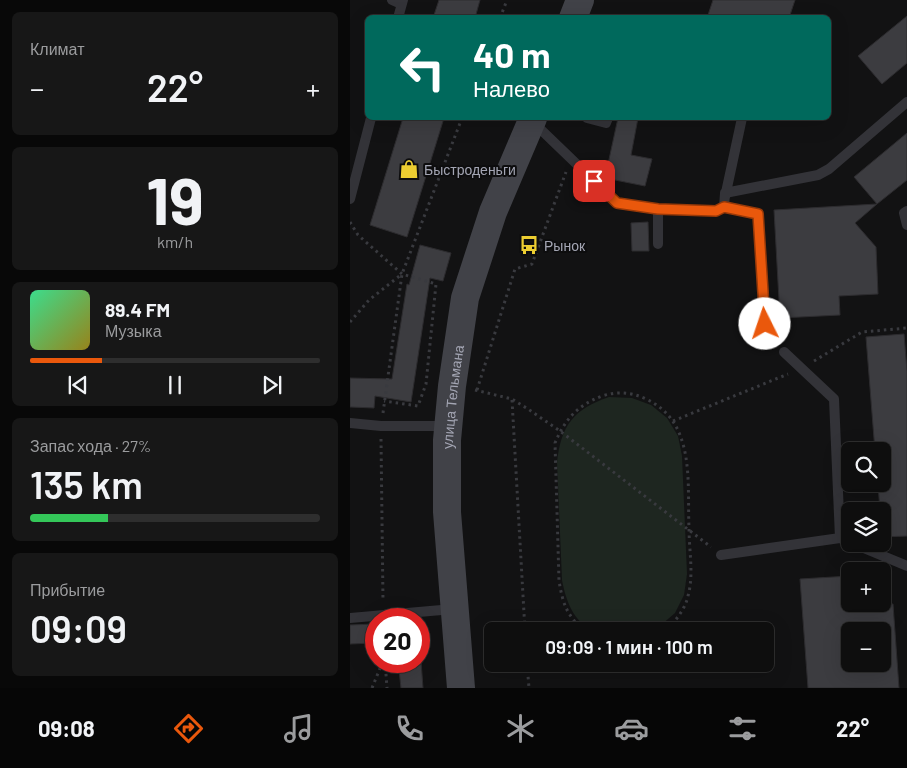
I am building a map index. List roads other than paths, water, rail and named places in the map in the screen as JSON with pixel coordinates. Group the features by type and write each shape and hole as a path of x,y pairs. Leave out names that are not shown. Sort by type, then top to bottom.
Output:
{"main road":[{"path":"574,15 580,0"},
{"name":"улица Тельмана","path":"461,688 447,512 452,386 465,298 493,212 533,120"}],"lane":[{"path":"398,15 399,1"},
{"path":"725,193 818,175 829,169 907,102"},
{"path":"350,198 370,120"},
{"path":"534,120 570,159 617,203 658,209 716,211 724,207 758,214 765,324"},
{"path":"595,120 606,123 607,120"},
{"path":"724,207 725,193 742,120"},
{"path":"658,209 658,244"},
{"path":"907,211 904,213 907,225"},
{"path":"784,352 834,399 842,502"},
{"path":"350,423 381,426 449,426"},
{"path":"721,555 841,540"},
{"path":"873,552 907,566"},
{"path":"350,618 454,609"}],"place":[{"name":"Быстроденьги","path":"409,169"},
{"name":"Рынок","path":"529,245"}]}
